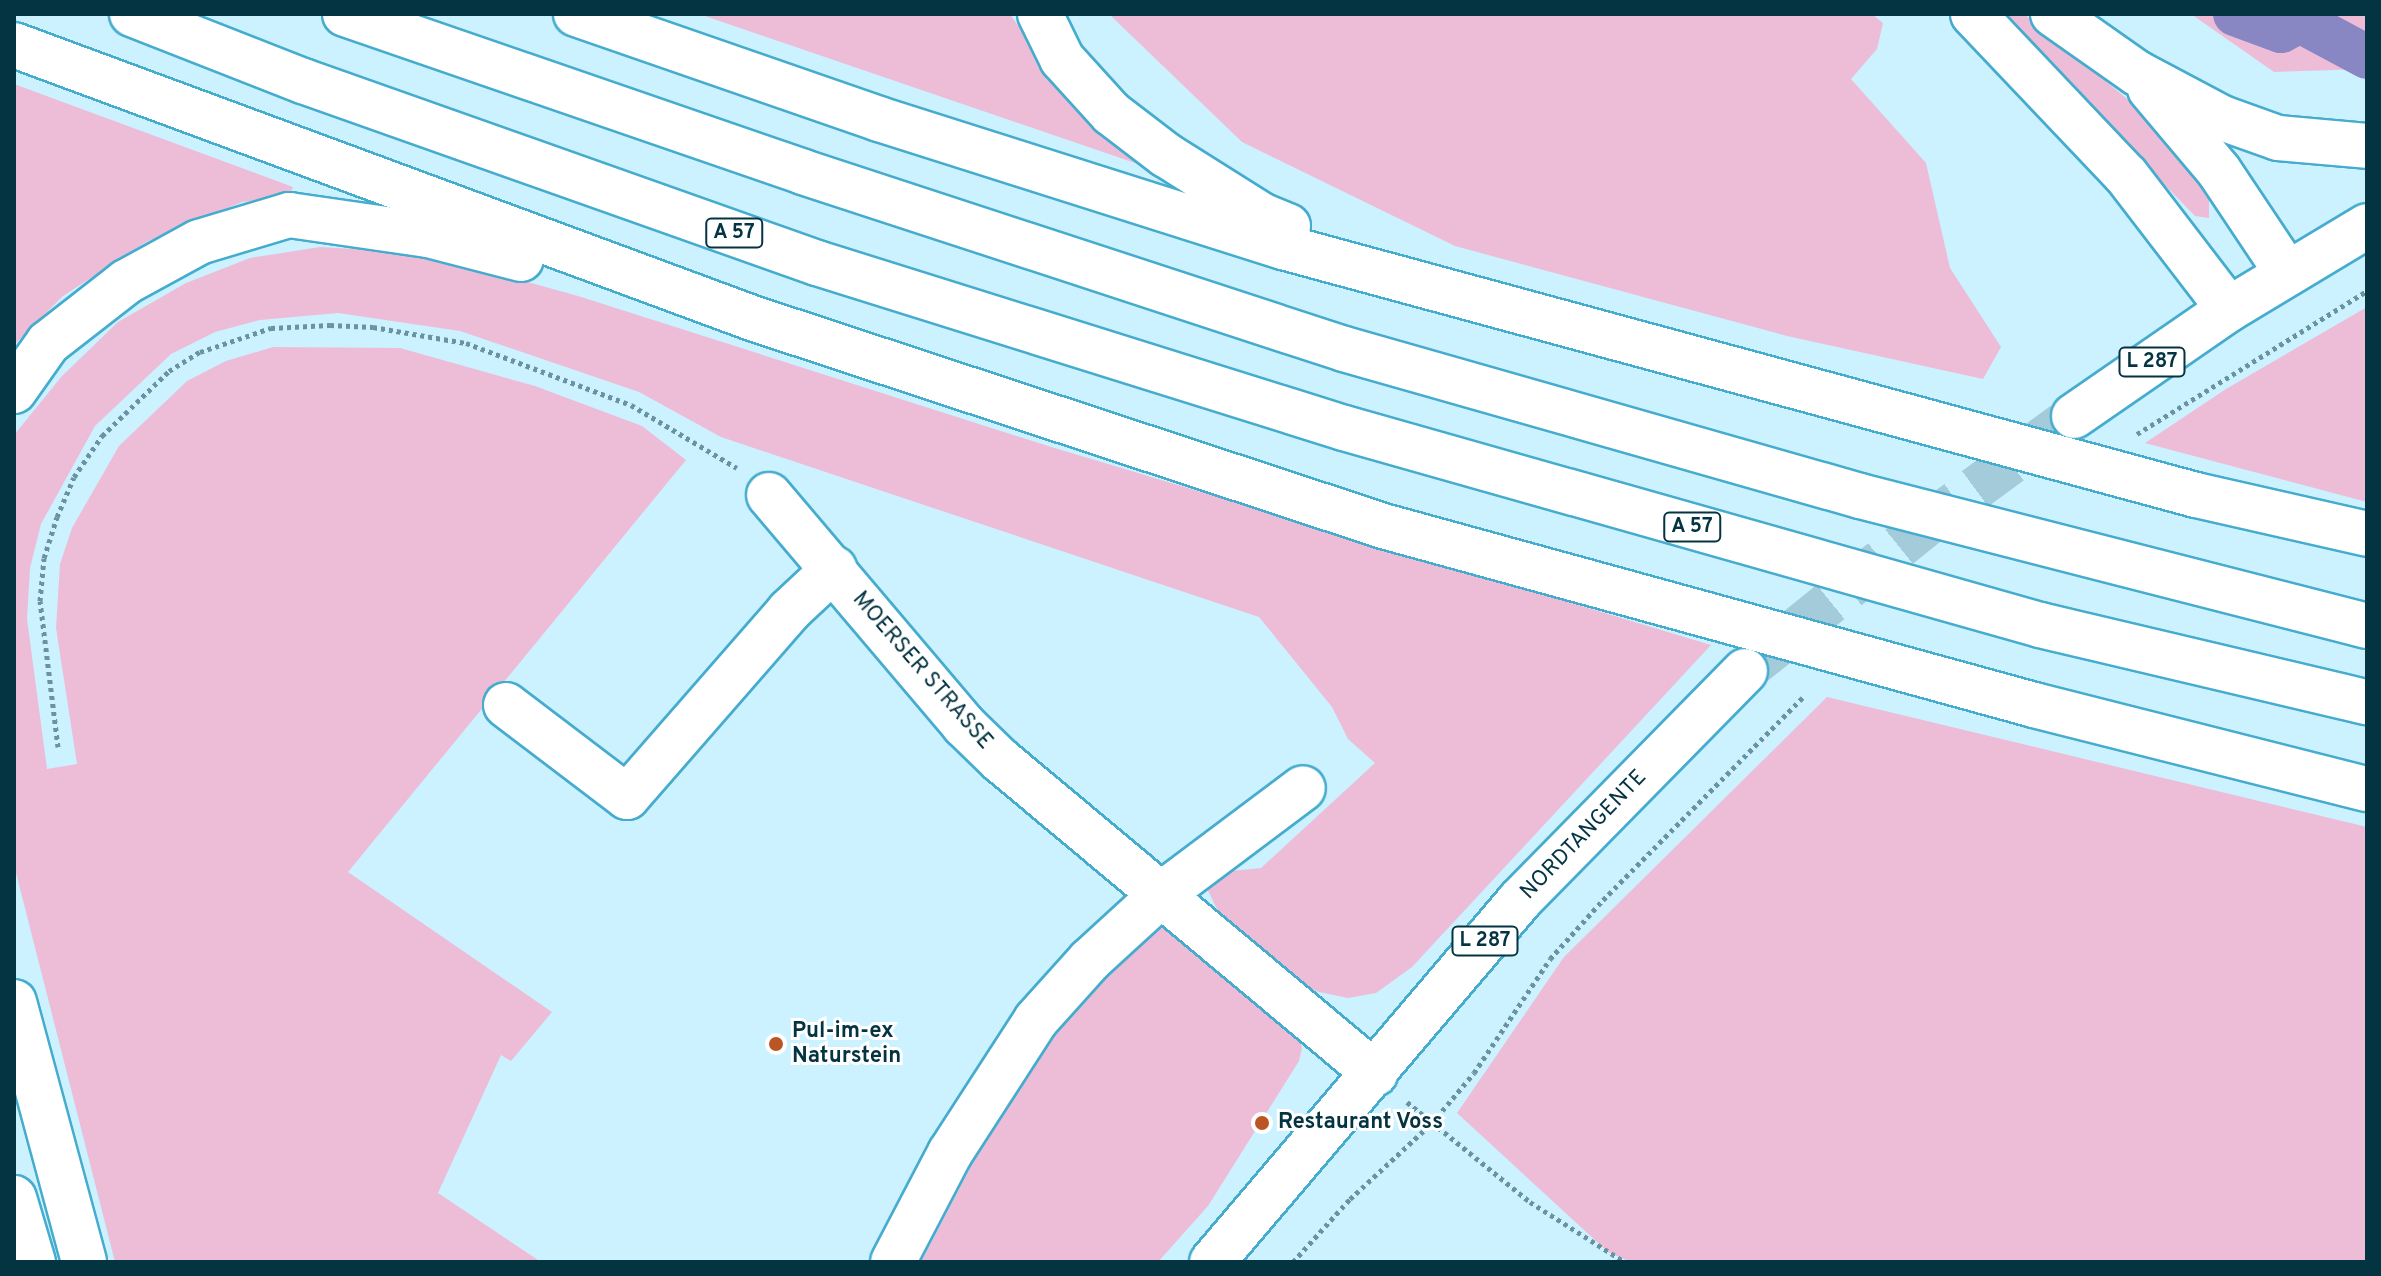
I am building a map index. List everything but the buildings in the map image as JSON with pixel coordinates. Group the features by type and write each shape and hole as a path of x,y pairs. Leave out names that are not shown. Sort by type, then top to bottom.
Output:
{"main road":[{"name":"A 57","path":"132,14 303,81 817,263 1344,428 2040,625 2367,702"},
{"path":"345,14 803,172 1344,349 1860,496 2367,626"},
{"path":"576,14 879,119 1283,247 2196,495 2367,534"},
{"path":"1040,14 1062,59 1111,113 1166,155 1263,216 1493,303"},
{"path":"1973,14 2126,175 2229,309"},
{"path":"2053,14 2137,73 2222,118 2278,138 2367,146"},
{"path":"14,45 752,318 1383,526 2019,701 2367,789"},
{"path":"2137,73 2219,171 2287,273"},
{"path":"14,391 48,343 126,282 199,242 289,215 428,235 752,318"},
{"name":"L 287","path":"2074,416 2229,309 2367,226"},
{"name":"MOERSER STRASSE","path":"769,495 964,725 1375,1074"},
{"path":"506,705 627,797 789,611 834,569"},
{"name":"NORDTANGENTE","path":"1212,1262 1520,900 1745,671"},
{"path":"893,1262 950,1153 1036,1020 1090,960 1162,894 1303,788"},
{"path":"14,1002 84,1262"},
{"path":"14,1198 33,1262"}],"path":[{"path":"2132,438 2241,365 2367,291"},
{"path":"58,747 40,601 44,558 74,477 102,436 169,371 235,339 271,328 330,325 373,327 466,343 631,405 732,464 769,495"},
{"path":"1293,1262 1350,1199 1432,1123 1474,1073 1550,959 1677,821 1803,697"},
{"path":"1432,1123 1530,1202 1625,1262"}],"shaded area":[{"path":"699,14 1010,14 1060,86 1138,156 1135,163"},
{"path":"1109,14 1872,14 1883,23 1877,49 1851,79 1926,163 1950,268 2001,347 1983,379 1787,336 1455,246 1242,142"},
{"path":"1998,14 2024,14 2171,135 2209,196 2209,218 2195,216"},
{"path":"2191,14 2367,14 2367,69 2274,72"},
{"path":"14,84 293,187 289,197 242,202 146,242 63,296 14,345"},
{"path":"320,247 424,253 578,296 1048,446 1711,645 1412,967 1376,993 1348,998 1319,992 1292,981 1225,926 1204,882 1210,873 1261,868 1375,763 1348,739 1332,707 1259,617 721,437 639,392 460,331 338,313 260,320 215,332 171,354 95,426 41,524 30,568 27,619 47,769 77,764 56,628 60,564 72,528 119,446 187,381 226,361 273,347 400,348 535,386 642,426 686,460 348,872 552,1012 511,1061 501,1055 438,1193 541,1262 115,1262 14,865 14,435 62,376 118,322 186,283 250,258"},
{"path":"2367,307 2367,502 2145,443 2226,389"},
{"path":"1827,697 2367,827 2367,1262 1631,1262 1608,1252 1457,1113 1564,957"},
{"path":"1173,925 1299,1034 1302,1048 1299,1061 1208,1206 1158,1262 921,1262 1015,1082 1066,1011 1153,931"}],"waterway":[{"path":"2235,14 2281,31 2300,21 2367,57"}],"tunnel":[{"path":"1745,671 1922,528 2074,416"}],"place":[{"name":"Pul-im-ex Naturstein","path":"776,1044"},
{"name":"Restaurant Voss","path":"1262,1123"}]}
